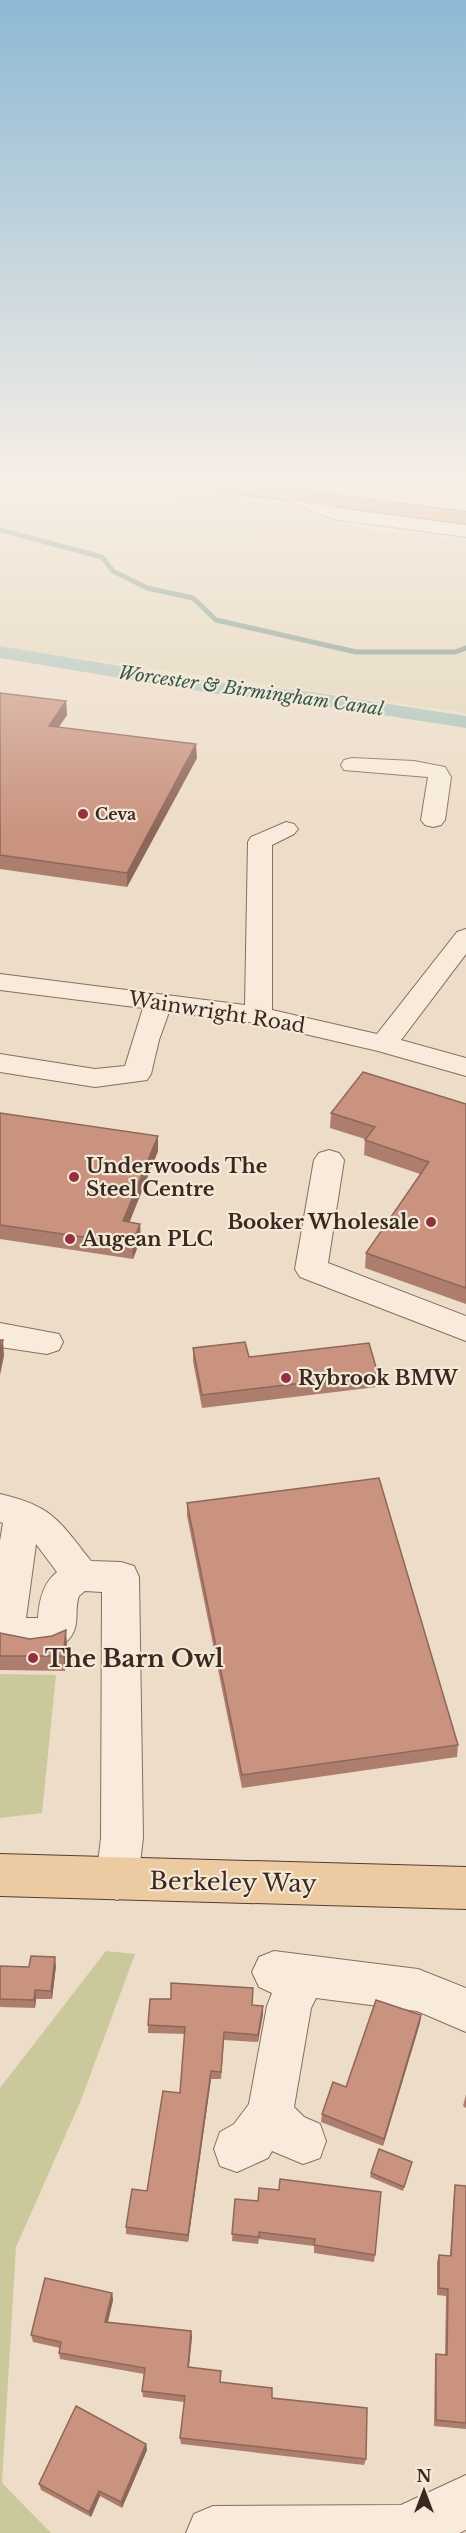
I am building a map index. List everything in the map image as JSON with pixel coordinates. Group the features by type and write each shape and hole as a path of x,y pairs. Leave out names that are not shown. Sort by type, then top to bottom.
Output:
{"main road":[{"name":"Berkeley Way","path":"0,1875 466,1888"}],"street":[{"path":"352,765 414,768 437,772 440,777 433,820"},
{"path":"258,1015 260,842 286,829"},
{"path":"384,1044 466,937"},
{"name":"Wainwright Road","path":"0,982 258,1015 384,1044 466,1067"},
{"path":"0,1063 95,1078 137,1074 145,1040 159,1001"},
{"path":"329,1160 311,1269 466,1329"},
{"path":"0,1335 47,1342"},
{"path":"81,1576 45,1529 11,1511 6,1629 8,1632 47,1635 56,1628 60,1592 68,1581 81,1576 121,1577 122,1838 117,1880"},
{"path":"237,2148 286,2127 289,1973 418,1990 466,2010"},
{"path":"213,2533 403,2532 466,2502"}],"shaded area":[{"path":"0,597 466,597 466,713 0,647"},
{"path":"0,1674 56,1675 42,1813 0,1818"},
{"path":"106,1951 135,1954 81,2100 16,2247 2,2483 51,2533 0,2533 0,2088"}],"building":[{"name":"Ceva","path":"0,693 66,701 49,726 196,744 127,873 0,855"},
{"name":"Booker Wholesale","path":"363,1072 466,1104 466,1288 366,1253 429,1162 365,1140 375,1127 331,1113"},
{"name":"Underwoods The Steel Centre","path":"0,1113 158,1136 123,1221 140,1224 132,1244 0,1225"},
{"path":"245,1342 249,1357 369,1343 378,1374 202,1395 193,1348"},
{"path":"379,1478 458,1745 242,1775 187,1503"},
{"path":"66,1630 63,1656 0,1656 0,1633 30,1639 52,1636"},
{"path":"31,1956 55,1957 51,1991 35,1990 34,2000 0,1999 0,1966 29,1967"},
{"path":"171,1983 253,1988 252,2005 263,2006 258,2035 224,2032 221,2072 211,2071 188,2235 126,2227 132,2189 147,2191 163,2091 180,2093 185,2027 148,2025 150,1999 171,1999"},
{"path":"376,2000 421,2015 384,2139 322,2114 333,2082 346,2087"},
{"path":"379,2149 412,2162 404,2187 371,2173"},
{"path":"280,2179 381,2192 375,2255 314,2245 315,2239 259,2232 259,2237 232,2234 235,2199 258,2201 259,2188 279,2190"},
{"path":"455,2185 466,2186 466,2423 436,2420 436,2354 447,2355 448,2289 439,2288 439,2255 451,2256"},
{"path":"45,2278 112,2293 105,2322 191,2331 188,2367 221,2371 220,2382 272,2388 272,2398 367,2408 366,2459 180,2438 185,2396 142,2391 145,2368 59,2353 61,2342 31,2335"},
{"path":"76,2406 146,2444 121,2502 99,2491 89,2512 39,2484"}],"waterway":[{"path":"189,597 216,620 356,652 455,652 466,648"},
{"name":"Worcester & Birmingham Canal","path":"0,652 216,688 312,698 466,722"}],"place":[{"name":"Ceva","path":"83,814"},
{"name":"Underwoods The Steel Centre","path":"74,1177"},
{"name":"Booker Wholesale","path":"431,1222"},
{"name":"Augean PLC","path":"70,1239"},
{"name":"Rybrook BMW","path":"286,1378"},
{"name":"The Barn Owl","path":"33,1658"}]}
